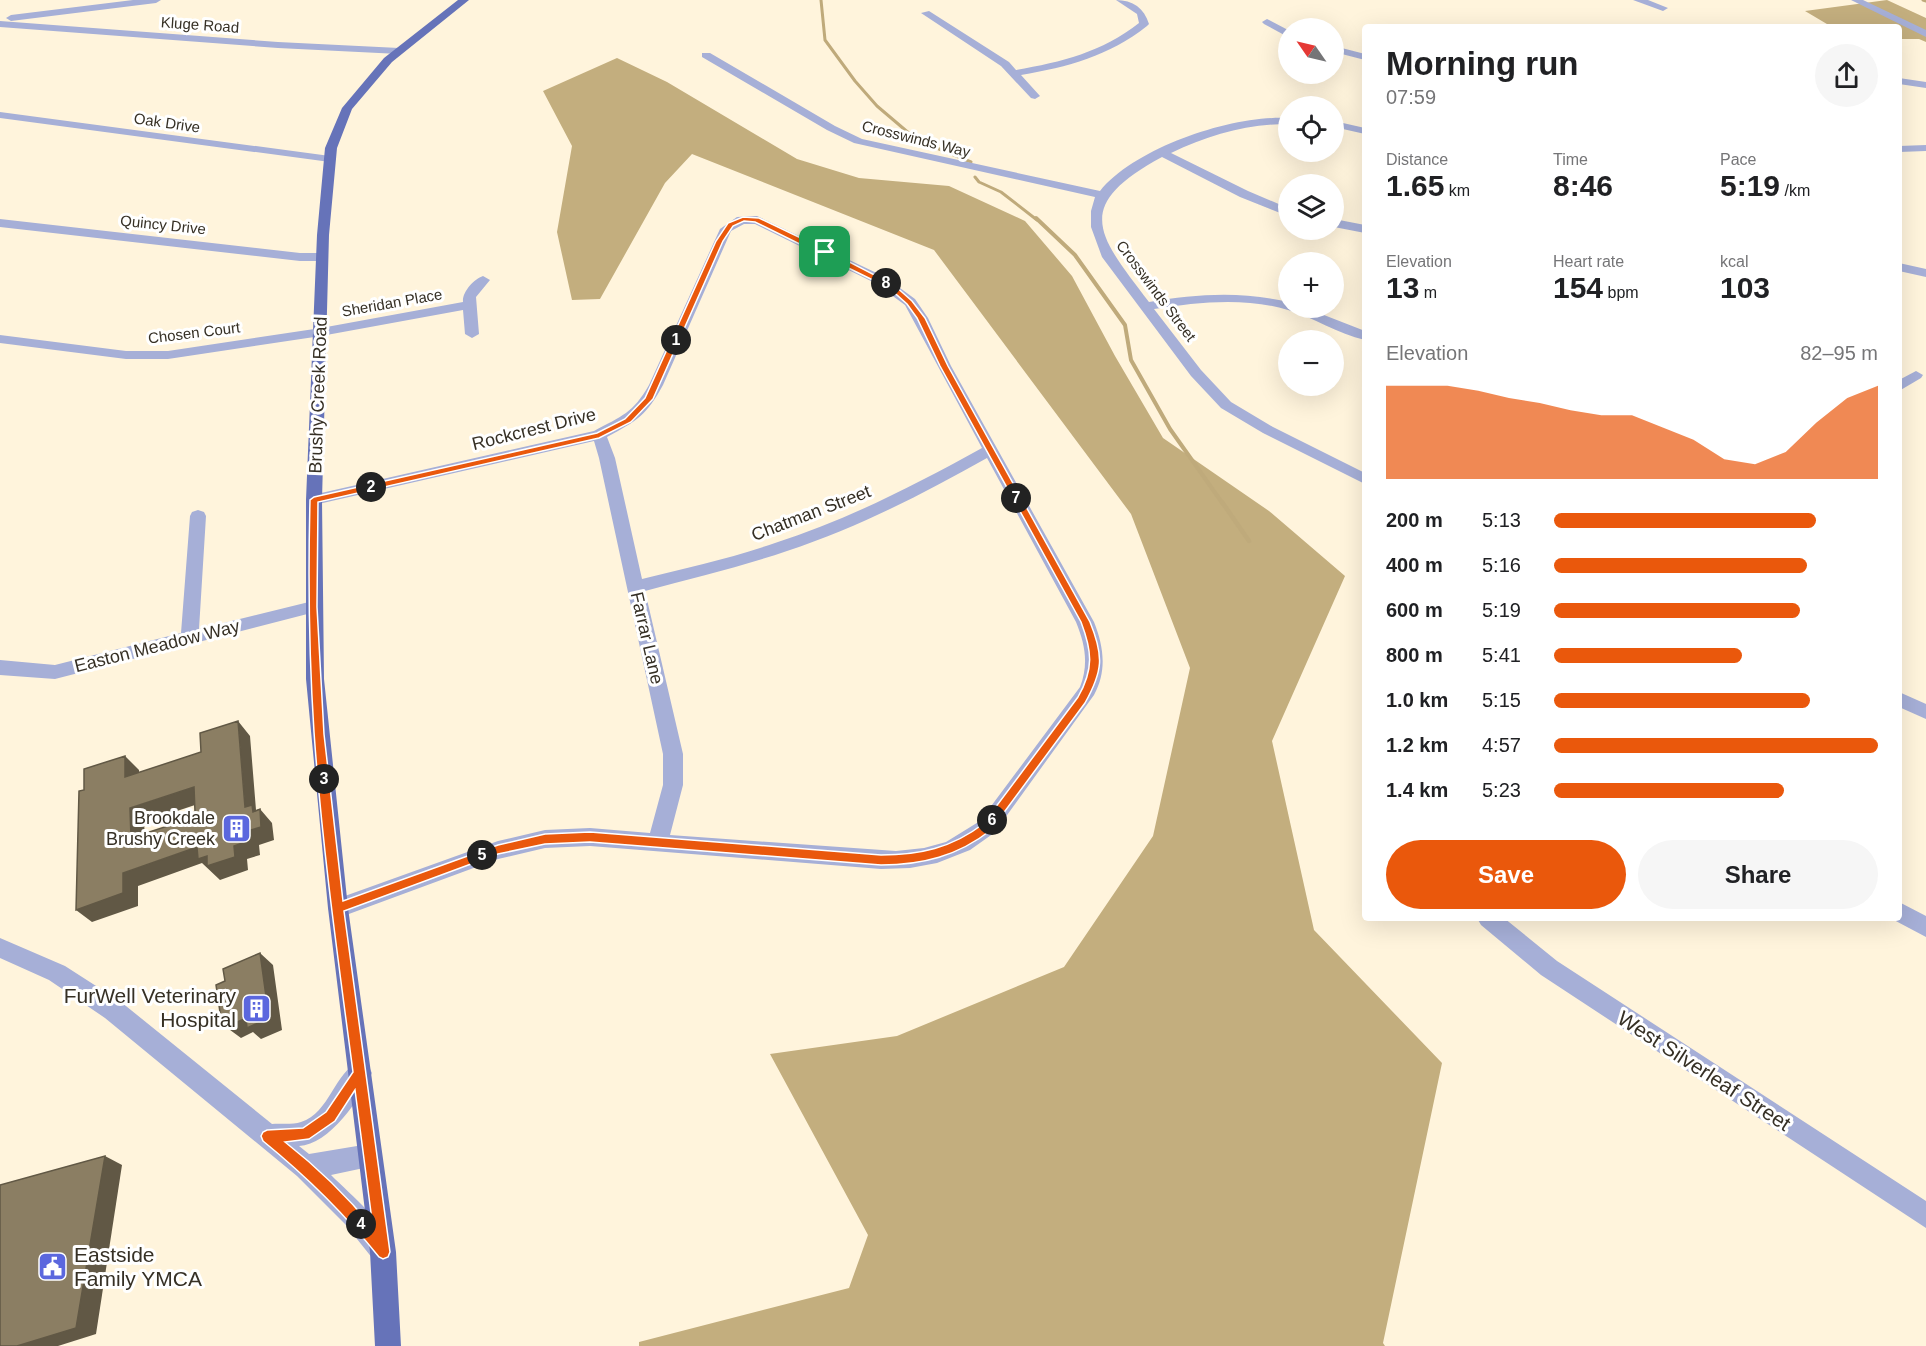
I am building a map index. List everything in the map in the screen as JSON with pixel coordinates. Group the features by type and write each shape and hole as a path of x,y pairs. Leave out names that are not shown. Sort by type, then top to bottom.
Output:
{"main road":[{"name":"Brushy Creek Road","path":"388,1346 383,1252 338,908 319,734 313,607 322,257 330,159 337,129 346,108 373,75 399,51 464,0"}],"street":[{"path":"0,22 156,0"},
{"path":"1016,73 1072,64 1129,37 1144,24 1141,13 1120,0"},
{"path":"1638,0 1663,8"},
{"path":"1856,0 1926,34"},
{"path":"926,13 1005,64 1016,73 1035,96"},
{"name":"Kluge Road","path":"0,22 300,47 399,51"},
{"path":"1266,22 1278,29"},
{"path":"1344,52 1362,56"},
{"name":"Crosswinds Way","path":"705,55 831,128 858,141 911,155 1102,195"},
{"path":"1902,81 1926,85"},
{"name":"Oak Drive","path":"0,115 308,158 330,159"},
{"path":"1102,195 1128,171 1201,136 1229,127 1278,121"},
{"path":"1344,126 1362,129"},
{"path":"1902,149 1926,148"},
{"path":"1163,153 1244,194 1278,208"},
{"name":"Crosswinds Street","path":"1102,195 1096,213 1099,242 1196,373 1226,405 1268,430 1362,477"},
{"name":"Rockcrest Drive","path":"314,500 599,435 628,420 649,399 722,237 731,225 743,219 757,220 880,280 902,295 921,318 944,366 990,450"},
{"name":"Quincy Drive","path":"0,223 289,256 322,257"},
{"path":"1344,225 1362,229"},
{"path":"1902,268 1926,273"},
{"name":"Sheridan Place","path":"472,334 468,305 470,293 483,280"},
{"path":"1146,306 1187,299 1217,298 1249,299 1278,304"},
{"name":"Sheridan Place","path":"321,332 468,305"},
{"path":"1320,318 1362,335"},
{"name":"Chosen Court","path":"0,339 144,356 190,353 321,332"},
{"path":"1902,385 1916,375"},
{"name":"Farrar Lane","path":"599,435 607,458 668,725 674,765 673,785 658,841"},
{"path":"338,908 517,844 572,837 658,841 900,860 937,854 959,846 987,827 1085,695 1092,682 1095,667 1093,641 1085,622 990,450"},
{"name":"Chatman Street","path":"636,587 753,556 796,542 916,491 990,450"},
{"path":"190,637 198,516"},
{"name":"Easton Meadow Way","path":"0,667 2,669 55,672 313,607"},
{"path":"1902,700 1926,712"},
{"path":"1902,914 1926,927"},
{"name":"West Silverleaf Street","path":"1492,921 1549,968 1926,1216"},
{"path":"0,948 57,974 100,1000 136,1026 306,1167 354,1215 383,1252"},
{"path":"267,1136 305,1134 330,1116 360,1073"},
{"path":"306,1167 369,1156"}],"shaded area":[{"path":"1887,0 1926,18 1926,42 1919,39 1902,39 1902,24 1827,24 1805,11"},
{"path":"617,58 667,82 797,159 859,178 949,186 1025,221 1072,276 1163,438 1269,511 1345,576 1272,741 1314,930 1442,1063 1383,1343 1385,1346 639,1346 639,1342 849,1288 868,1235 770,1054 897,1036 1064,967 1153,836 1190,668 1131,514 934,250 692,154 665,183 600,299 572,300 557,232 572,146 543,91"}],"building":[{"name":"Brookdale Brushy Creek","path":"238,721 245,807 252,805 253,812 260,809 261,827 247,831 248,841 234,846 235,857 207,866 207,856 198,859 197,847 123,873 123,893 76,910 79,791 84,790 84,769 125,756 125,777 201,752 200,733","holes":["194,787 195,812 177,818 177,823 131,838 130,808"]},
{"path":"260,953 269,1018 247,1028 246,1018 226,1027 225,1017 221,1019 216,985 225,981 223,969"},
{"name":"Eastside Family YMCA","path":"105,1156 76,1328 17,1346 0,1346 0,1185"}],"waterway":[{"path":"821,0 825,40 855,81 877,106 917,140 971,162"},
{"path":"975,177 979,182 1001,192 1037,220"},
{"path":"1036,218 1075,255 1125,325 1131,360 1170,429 1223,504"},
{"path":"1222,502 1249,541"}],"place":[{"name":"Brookdale Brushy Creek","path":"236,828"},
{"name":"FurWell Veterinary Hospital","path":"257,1008"},
{"name":"Eastside Family YMCA","path":"53,1267"}],"route":[{"path":"825,252 757,220 743,219 726,229 649,399 634,416 599,435 314,500 313,607 319,734 338,908 344,961 360,1073 369,1156 383,1252 354,1215 306,1167 267,1136 305,1134 330,1116 360,1073 338,908 498,850 545,839 590,837 658,841 881,860 900,860 937,854 969,841 987,827 1092,682 1095,667 1093,641 1085,622 944,366 921,318 910,302 891,286 825,252"}]}
